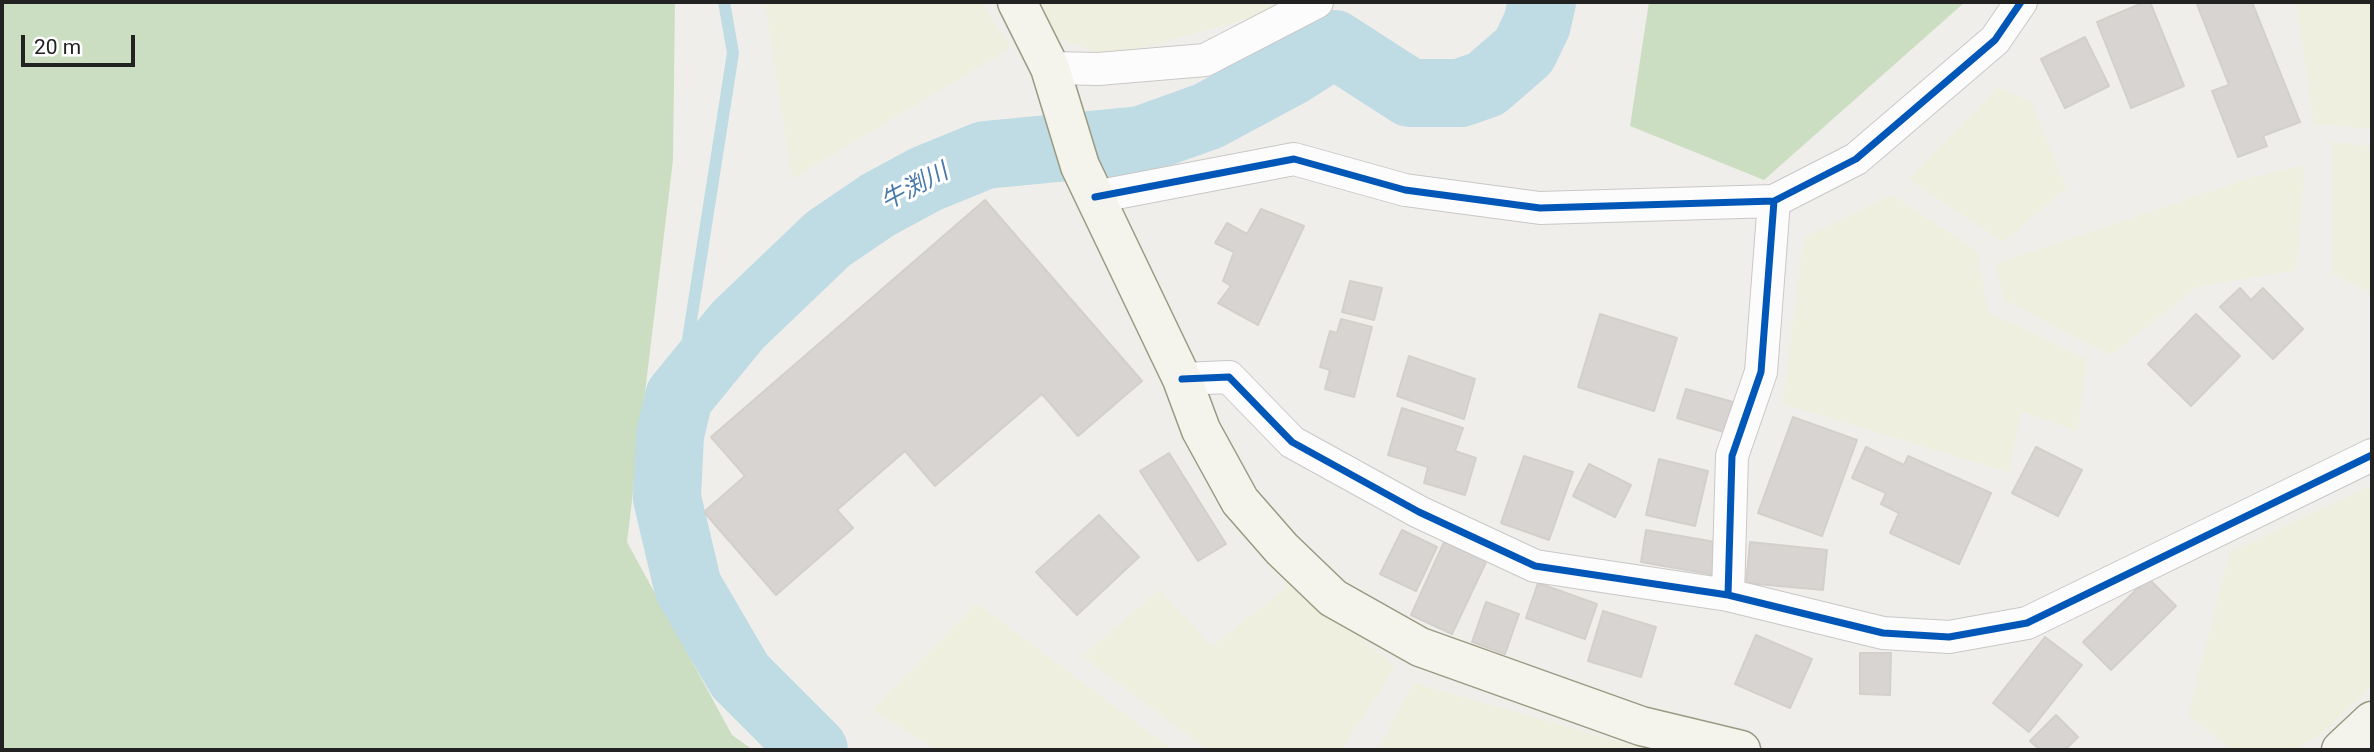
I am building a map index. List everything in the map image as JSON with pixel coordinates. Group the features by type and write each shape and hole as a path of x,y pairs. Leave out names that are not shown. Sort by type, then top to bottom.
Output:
{"street":[{"path":"1017,2 1054,80 1088,181 1182,379 1201,430 1240,501 1282,549 1333,598 1420,647 1641,726 1741,750"},
{"path":"1054,80 1098,69 1205,60 1317,2"},
{"path":"1088,181 1294,159 1405,190 1540,208 1774,201 1856,159 1995,40 2021,2"},
{"path":"1728,595 1732,456 1761,372 1774,201"},
{"path":"1182,379 1229,377 1292,442 1419,512 1535,566 1728,595 1883,633 1949,637 2027,623 2372,455"},
{"path":"2342,750 2372,721"}],"green space":[{"path":"2,2 675,2 673,160 627,542 732,735 753,750 2,750"},
{"path":"765,2 981,2 1011,48 792,179"},
{"path":"1040,2 1284,2 1265,14 1109,57 1056,37"},
{"path":"1649,2 1965,2 1764,180 1630,126"},
{"path":"2296,2 2372,2 2372,129 2314,124"},
{"path":"1998,88 2031,101 2066,188 2003,242 1908,179"},
{"path":"2332,142 2372,146 2372,293 2333,275"},
{"path":"2305,165 2296,270 2197,287 2111,355 2004,300 1995,264 2250,178"},
{"path":"1892,195 1977,251 1988,312 2087,359 2078,431 2022,412 2008,472 1783,404 1804,237"},
{"path":"2372,485 2372,686 2321,735 2292,750 2233,750 2188,716 2230,552"},
{"path":"1295,581 1395,667 1342,750 1208,750 1082,656 1159,590 1212,646"},
{"path":"977,603 1173,750 937,750 872,710"},
{"path":"1414,683 1649,750 1377,750"}],"building":[{"path":"2150,2 2184,86 2131,108 2097,22"},
{"path":"2196,2 2252,2 2300,122 2263,136 2267,146 2238,157 2212,91 2229,85"},
{"path":"2085,37 2109,86 2065,108 2041,59"},
{"path":"985,200 1142,381 1078,436 1042,394 935,486 905,451 837,510 853,528 776,595 704,512 745,476 711,437"},
{"path":"1261,209 1304,226 1258,325 1218,303 1231,286 1223,281 1234,252 1215,243 1227,223 1247,234"},
{"path":"1350,281 1382,288 1374,320 1342,312"},
{"path":"2240,288 2251,300 2263,288 2303,329 2273,359 2220,307"},
{"path":"1600,314 1677,338 1654,411 1578,387"},
{"path":"2196,314 2240,356 2191,406 2148,364"},
{"path":"1341,319 1372,327 1354,397 1325,389 1330,370 1320,367 1330,331 1337,333"},
{"path":"1409,356 1475,379 1464,419 1397,396"},
{"path":"1686,389 1733,402 1724,432 1677,418"},
{"path":"1402,408 1463,428 1455,451 1476,458 1465,495 1424,483 1428,467 1388,455"},
{"path":"1793,417 1857,440 1822,536 1758,513"},
{"path":"1866,447 1904,465 1908,456 1991,493 1959,564 1890,533 1899,513 1881,504 1886,493 1852,478"},
{"path":"2036,447 2082,470 2058,516 2012,493"},
{"path":"1169,453 1226,544 1198,561 1140,471"},
{"path":"1524,456 1573,472 1549,540 1501,523"},
{"path":"1659,459 1708,471 1695,526 1646,515"},
{"path":"1589,464 1631,485 1615,517 1573,496"},
{"path":"1099,515 1139,557 1077,615 1036,572"},
{"path":"1402,530 1437,547 1416,591 1380,574"},
{"path":"1646,530 1721,543 1715,575 1641,562"},
{"path":"1445,540 1487,560 1452,634 1411,615"},
{"path":"1750,542 1827,550 1823,590 1746,583"},
{"path":"2148,578 2176,606 2111,670 2083,642"},
{"path":"1538,583 1597,604 1585,639 1526,618"},
{"path":"1486,602 1519,614 1505,654 1472,642"},
{"path":"1603,611 1656,627 1641,677 1588,661"},
{"path":"1756,635 1812,659 1790,708 1735,684"},
{"path":"2045,637 2082,665 2029,732 1993,703"},
{"path":"1860,653 1891,653 1890,695 1860,694"},
{"path":"2056,715 2078,737 2065,750 2040,750 2030,741"}],"waterway":[{"path":"679,397 733,53 724,2"},
{"name":"牛渕川","path":"814,750 740,676 688,587 667,498 670,435 679,397 738,325 828,239 878,205 926,179 985,155 1141,140 1208,116 1290,72 1334,44 1410,93 1460,93 1486,84 1524,51 1537,24 1542,2"}],"cycle path":[{"path":"1728,595 1732,456 1761,372 1774,201 1856,159 1995,40 2021,2"},
{"path":"1095,197 1294,159 1405,190 1540,208 1774,201"},
{"path":"1182,379 1229,377 1292,442 1419,512 1535,566 1728,595 1883,633 1949,637 2027,623 2372,455"}]}
